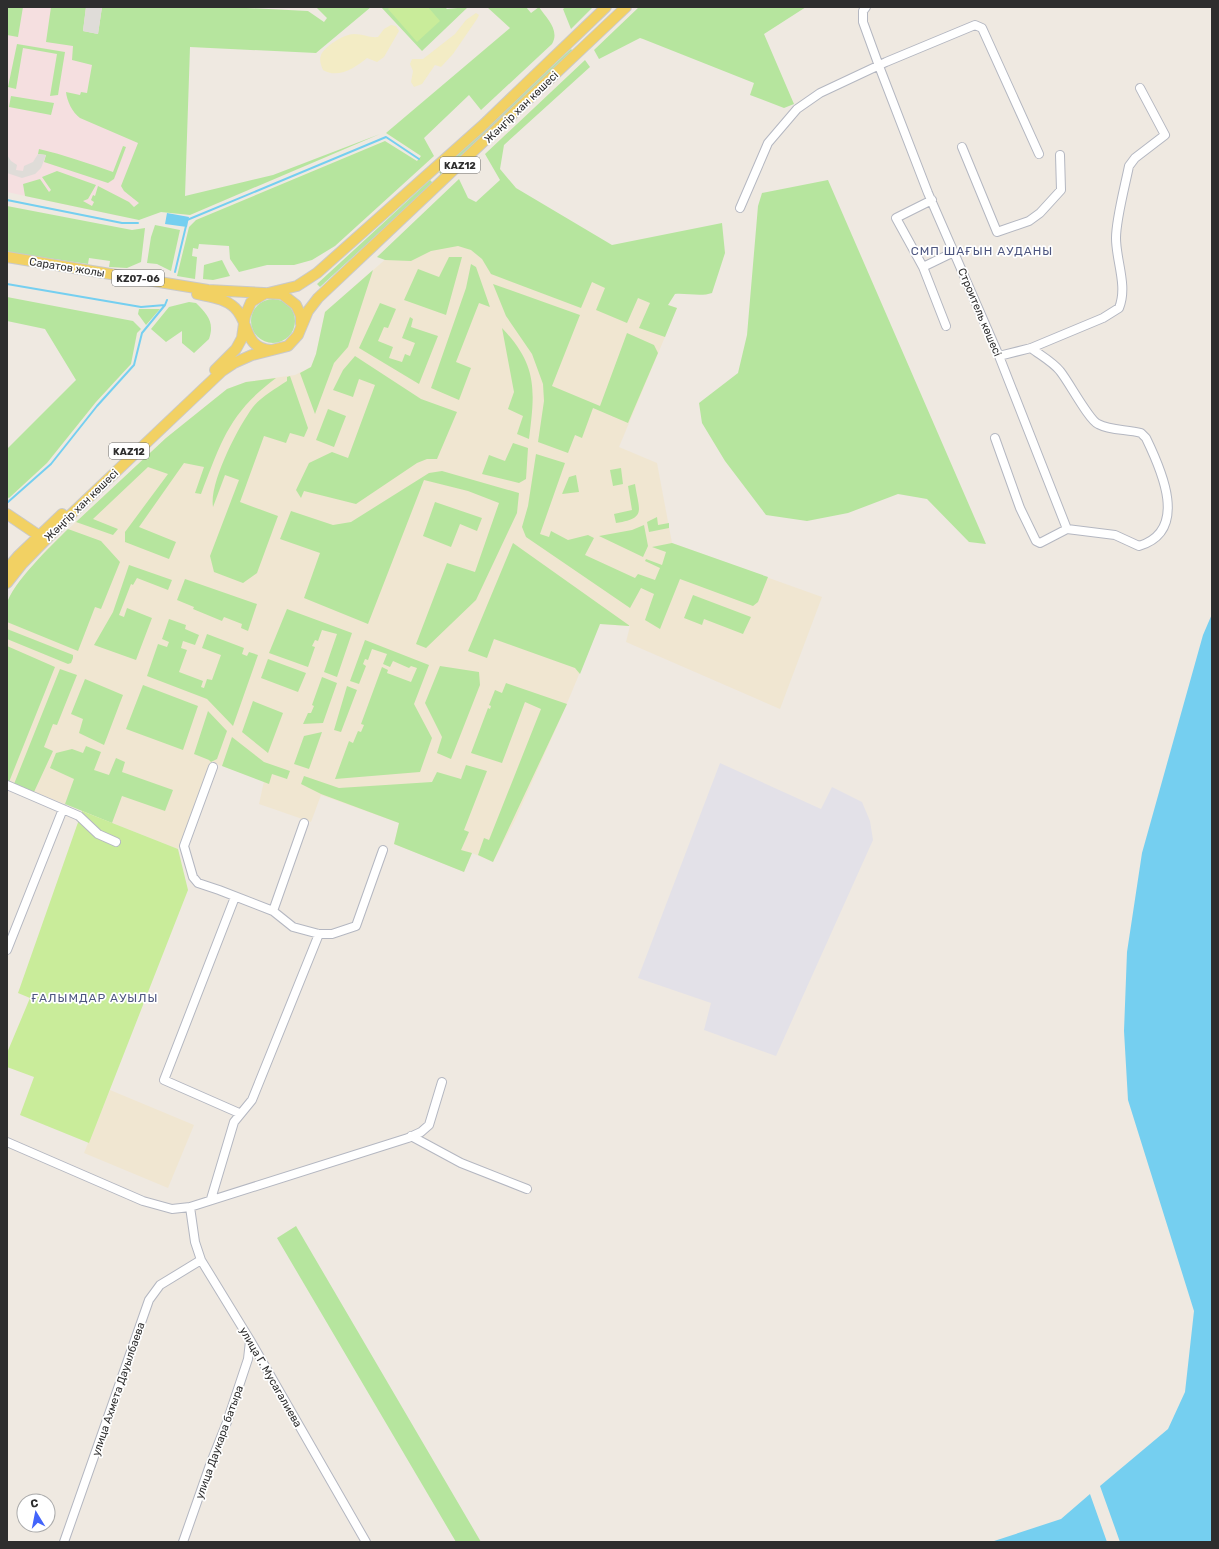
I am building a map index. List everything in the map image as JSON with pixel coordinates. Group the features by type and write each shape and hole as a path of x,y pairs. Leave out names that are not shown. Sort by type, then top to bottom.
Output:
{"main road":[{"name":"Жәңгір хан көшесі","path":"7,583 42,538 224,361 239,344 245,327 245,316 248,307 260,296 297,286 317,274 476,131 606,7"},
{"name":"Жәңгір хан көшесі","path":"7,569 222,371 234,363 252,355 288,346 298,335 308,311 322,294 626,7"},
{"name":"Саратов жолы","path":"7,257 200,288 239,293 270,293"},
{"name":"Саратов жолы","path":"7,264 217,298 235,308 245,327"},
{"path":"270,293 282,294 296,305 301,316 301,328"},
{"path":"245,327 250,339 255,344 261,348 275,350"},
{"path":"7,514 42,538"}],"street":[{"name":"Строитель көшесі","path":"866,7 863,11 863,22 879,66 932,200 999,356 1067,529"},
{"path":"740,208 768,143 797,109 820,93 879,66 979,25 990,44 1040,154"},
{"path":"999,356 1030,348 1107,316 1119,308 1123,292 1117,259 1116,237 1129,166 1135,158 1164,135 1140,88"},
{"path":"962,147 997,232 1029,221 1040,213 1061,190 1060,155"},
{"path":"932,200 896,218 923,267 946,326"},
{"path":"923,267 954,252"},
{"path":"995,438 1020,508 1036,541 1040,544 1067,529 1115,534 1139,546 1147,544 1157,538 1164,528 1168,516 1167,494 1153,451 1146,438 1140,433 1123,431 1097,424 1090,417 1074,389 1059,369 1030,348"},
{"path":"213,767 184,846 193,877 198,883 273,911 293,927 319,934 332,934 356,926 383,850"},
{"path":"7,786 79,816 98,834 116,842"},
{"path":"7,950 62,809"},
{"path":"273,911 304,823"},
{"path":"235,896 164,1080 239,1113"},
{"path":"211,1199 234,1122 239,1113 252,1100 319,934"},
{"path":"7,1142 144,1201 172,1209 190,1207 421,1132 429,1124 442,1082"},
{"path":"411,1136 461,1163 527,1189"},
{"name":"улица Г. Мусагалиева","path":"190,1207 195,1242 201,1260 250,1340 366,1542"},
{"name":"улица Ахмета Дауылбаева","path":"64,1542 149,1300 160,1285 201,1260"},
{"name":"улица Даукара батыра","path":"183,1542 227,1422 248,1359 250,1340"}],"shaded area":[{"path":"7,7 155,7 139,203 119,216 7,192"},
{"path":"86,7 102,7 98,34 83,31"},
{"path":"38,154 46,155 41,168 35,174 22,178 7,173 7,155 11,161 17,165 16,170 23,171 24,166 33,162"},
{"path":"488,240 677,308 619,447 657,463 672,543 822,597 780,709 626,642 630,626 600,624 563,713 515,820 493,862 472,853 464,872 394,844 399,823 321,795 311,822 259,804 264,781 211,762 178,849 7,781 7,603 14,589 46,550 166,438 227,389 246,382 295,375 311,367 316,354 325,312 395,251"},
{"path":"720,763 821,809 832,787 862,802 870,821 873,840 776,1056 704,1030 711,1003 638,978"},
{"path":"110,1090 194,1125 168,1188 84,1153"}],"green space":[{"path":"7,7 23,7 18,37 7,35"},
{"path":"51,7 86,7 83,31 98,34 102,7 227,7 308,11 324,22 327,18 316,7 371,7 316,53 190,47 185,196 273,175 380,134 190,215 161,212 139,220 25,196 23,184 40,179 49,192 51,190 42,177 57,171 96,185 88,199 83,201 92,206 94,202 91,200 93,195 95,196 98,186 129,202 134,207 139,203 124,191 121,186 138,143 80,118 72,110 67,99 66,92 80,95 81,92 87,93 92,65 72,60 73,46 46,42"},
{"path":"381,7 445,7 447,9 468,7 422,51"},
{"path":"390,7 428,7 440,21 417,42 388,9"},
{"path":"487,7 526,7 531,13 539,7 554,29 554,39 552,44 481,110 469,95 424,138 434,156 335,246 312,260 294,265 267,265 239,272 230,259 229,246 199,244 198,249 193,248 192,256 197,257 195,279 177,276 189,227 196,220 385,141 417,161 421,156 386,133 510,28"},
{"path":"566,7 593,7 571,29 563,9"},
{"path":"639,7 806,7 764,34 794,104 784,108 750,95 754,83 640,38 599,59 594,50"},
{"path":"17,44 65,52 58,95 50,96 57,54 23,48 16,89 8,87"},
{"path":"571,49 573,51 441,175 439,172"},
{"path":"585,60 590,67 504,145 500,169 516,188 612,245 722,223 725,253 712,293 703,295 675,294 668,305 677,308 665,337 639,328 650,303 638,298 627,323 596,310 605,288 592,282 581,308 491,274 482,259 471,250 458,246 431,251 411,261 385,260 377,257 459,179 468,198 476,202 500,180 485,154"},
{"path":"11,96 54,103 51,115 9,107"},
{"path":"123,146 126,147 114,179 108,183 44,162 46,155 38,154 39,149 76,159 113,172"},
{"path":"430,180 433,183 320,287 317,284"},
{"path":"828,180 986,544 969,542 927,499 898,494 848,513 807,521 766,515 725,461 702,423 699,403 738,373 747,335 758,206 762,193"},
{"path":"7,206 132,230 145,228 141,262 127,268 109,267 110,261 89,258 88,264 7,252"},
{"path":"155,225 180,230 171,271 157,264 147,263 151,237"},
{"path":"449,257 462,257 446,315 404,300 418,269 439,277"},
{"path":"222,260 230,276 213,280 203,279 204,265"},
{"path":"471,264 476,267 490,307 479,303 456,362 471,368 459,400 431,388 466,288"},
{"path":"373,270 348,347 334,363 315,414 300,373 311,367 316,354 325,312"},
{"path":"493,284 580,315 552,386 600,406 627,333 654,345 658,353 628,423 593,408 582,438 575,435 568,453 538,442 544,401 543,384 532,354 506,316"},
{"path":"7,297 133,321 141,329 137,333 131,364 96,402 47,463 9,498 7,497 7,449 76,380 45,329 7,321"},
{"path":"269,299 277,299 282,300 289,305 294,312 294,330 289,337 282,342 269,343 261,340 254,333 251,325 251,317 254,309 261,302"},
{"path":"189,302 196,303 204,311 209,319 211,328 209,339 194,353 182,343 182,331 166,342 151,329 169,307"},
{"path":"380,303 396,309 388,328 384,327 378,341 393,347 389,358 402,362 405,354 410,356 415,343 402,338 410,317 413,319 411,327 438,336 419,384 359,348"},
{"path":"139,309 160,309 146,325 138,314"},
{"path":"502,328 522,354 528,367 531,379 533,392 529,439 517,434 523,416 508,409 514,392"},
{"path":"355,356 421,399 457,412 437,459 427,459 417,463 356,504 304,491 301,498 296,490 309,463 332,452 348,458 375,385 359,379 353,397 333,390 343,370"},
{"path":"290,376 308,428 304,437 290,433 286,443 264,436 240,502 278,516 257,573 243,583 214,572 210,556 239,480 225,475 213,507 215,484 233,441 253,407 265,396 287,381 287,377"},
{"path":"276,378 260,391 237,416 221,444 201,494 195,493 204,467 184,463 139,527 176,542 169,559 125,542 125,532 168,474 148,467 93,519 118,529 113,535 76,522 166,438 227,389 246,382"},
{"path":"328,409 346,416 334,447 316,440"},
{"path":"513,443 528,448 526,479 519,483 482,474 489,455 505,461"},
{"path":"536,454 565,463 540,534 549,537 551,531 568,540 588,535 594,538 585,555 635,578 638,574 655,580 660,568 645,561 646,559 662,565 666,552 652,547 672,543 768,577 758,602 753,606 680,579 660,629 645,620 654,594 641,588 630,608 526,537 522,527 528,506"},
{"path":"621,468 623,484 613,486 610,470"},
{"path":"442,471 519,493 517,513 476,600 426,648 416,644 447,563 475,572 499,503 468,491 424,480 368,624 304,598 320,553 280,539 291,511 333,525 351,522 429,473"},
{"path":"576,475 579,492 562,494 569,477"},
{"path":"635,484 639,512 633,519 616,523 614,514 632,510 628,486"},
{"path":"435,502 482,518 477,531 460,524 451,547 423,536"},
{"path":"657,517 658,525 669,523 669,528 649,532 647,522"},
{"path":"644,525 648,546 643,557 599,536 632,530"},
{"path":"68,529 101,541 120,562 101,609 95,607 78,651 7,622 7,604 16,586 43,554"},
{"path":"513,543 630,626 600,624 580,674 575,668 494,639 487,658 468,651"},
{"path":"129,565 172,580 168,590 137,578 133,585 131,584 119,615 124,617 127,608 152,618 136,660 94,645 113,612"},
{"path":"185,579 257,604 248,631 241,628 242,624 224,617 222,621 193,609 194,607 177,600"},
{"path":"693,595 751,617 743,634 704,619 702,625 684,618"},
{"path":"287,609 352,633 337,677 324,672 337,634 322,630 318,641 315,640 312,646 315,647 308,667 269,653"},
{"path":"169,619 186,625 185,629 199,635 195,645 183,641 181,648 187,650 179,672 203,681 201,687 204,688 207,679 212,680 221,655 202,648 207,634 244,648 242,654 247,656 249,652 258,655 233,726 207,699 147,676 158,644 167,647 169,642 162,639"},
{"path":"7,629 73,655 71,663 68,664 7,639"},
{"path":"365,640 429,665 414,704 432,738 420,772 335,779 349,741 353,743 358,731 361,732 364,725 361,724 382,667 388,670 387,673 411,682 417,668 411,666 409,668 393,661 390,667 383,664 387,654 372,649 368,660 365,659 363,664 366,666 359,684 350,681"},
{"path":"7,646 55,667 9,782 7,781"},
{"path":"268,659 306,673 298,692 261,678"},
{"path":"440,666 479,672 480,685 451,759 437,753 442,737 425,703"},
{"path":"60,669 77,675 57,725 53,724 44,747 53,751 34,792 14,784"},
{"path":"322,677 337,683 323,723 303,724 308,713 311,713 314,706 312,705"},
{"path":"85,679 123,695 104,745 79,733 83,719 71,714"},
{"path":"506,683 567,704 493,862 478,855 484,838 489,840 541,709 525,702 502,763 471,753 488,708 490,709 491,706 489,705 495,690 502,693"},
{"path":"143,685 198,706 183,750 126,729"},
{"path":"347,686 357,690 341,732 334,730"},
{"path":"253,701 283,713 268,753 242,732"},
{"path":"208,711 227,731 217,759 211,762 194,754"},
{"path":"322,732 309,769 294,764 304,736"},
{"path":"232,737 264,762 290,771 287,779 272,774 269,784 222,766"},
{"path":"86,746 101,752 94,770 109,775 116,758 125,762 122,772 173,790 165,811 122,796 112,823 65,804 74,779 50,768 56,753 72,749 83,753"},
{"path":"466,765 487,771 464,830 469,832 461,850 472,853 464,872 394,844 399,823 321,794 301,784 304,776 339,788 432,782 437,772 461,779"},
{"path":"82,811 178,849 188,890 89,1143 20,1115 34,1077 7,1067 7,1053 30,998 18,993"},
{"path":"296,1226 481,1542 456,1542 277,1238"}],"sand":[{"path":"476,13 479,15 477,19 453,54 441,67 435,65 422,84 414,87 411,82 413,71 410,64 412,59 423,59 455,34 466,20"},
{"path":"391,25 396,26 399,31 384,57 377,62 367,58 352,69 340,73 323,70 320,57 326,48 335,41 345,36 354,34 378,37 384,29"}],"water":[{"path":"167,213 189,217 187,227 165,224"},
{"path":"1212,614 1212,1542 1120,1542 1100,1486 1168,1429 1185,1392 1194,1311 1128,1100 1124,1031 1127,952 1142,853 1203,635"},
{"path":"1090,1494 1107,1542 991,1542 1061,1519"}],"waterway":[{"path":"187,220 386,137 419,159"},
{"path":"7,200 122,223 138,223"},
{"path":"175,272 186,226"},
{"path":"7,284 141,307 165,305 167,300"},
{"path":"7,502 51,464 97,406 134,365 142,333 165,305"}],"district":[{"name":"СМП ШАҒЫН АУДАНЫ","path":"982,251"},
{"name":"ҒАЛЫМДАР АУЫЛЫ","path":"95,998"}]}
